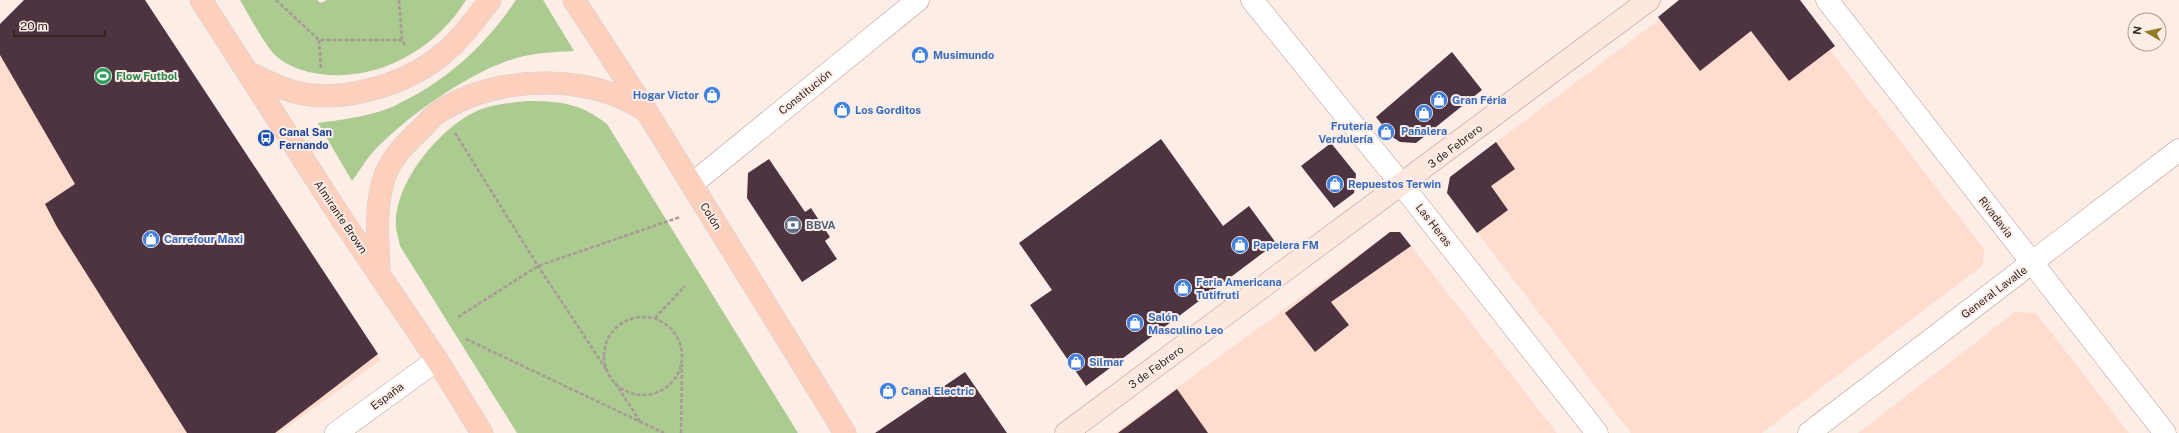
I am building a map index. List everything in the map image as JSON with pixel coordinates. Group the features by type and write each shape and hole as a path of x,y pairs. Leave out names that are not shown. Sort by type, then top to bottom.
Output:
{"main road":[{"name":"Almirante Brown","path":"201,0 343,222 379,272 437,360 482,433"},
{"path":"248,72 295,92 324,95 363,92 417,72 440,57 466,33 490,0"},
{"name":"Colón","path":"574,0 647,112 845,433"},
{"path":"379,272 377,213 386,173 404,144 441,110 492,89 528,83 564,84 593,88 616,95 647,112"}],"street":[{"name":"Constitución","path":"692,184 918,0"},
{"name":"Las Heras","path":"1252,0 1402,185 1597,433"},
{"name":"3 de Febrero","path":"1066,433 1402,185 1649,0"},
{"name":"Rivadavia","path":"1827,0 2165,433"},
{"name":"General Lavalle","path":"1809,433 2179,150"},
{"name":"España","path":"336,433 437,360"}],"path":[{"path":"276,0 319,40 402,40"},
{"path":"399,0 402,40 417,72"},
{"path":"441,110 538,266 641,422"},
{"path":"458,318 538,266 706,207"},
{"path":"655,318 685,286"},
{"path":"608,372 605,353 610,335 619,326 630,319 642,317 655,318 666,324 675,332 681,344 683,357 681,433"},
{"path":"466,340 664,433"},
{"path":"613,381 625,390 638,394 651,394 663,389 673,381 680,370 683,357"}],"shaded area":[{"name":"Carrefour Maxi","path":"24,0 225,123 381,360 279,433 0,433 0,24"},
{"path":"1685,0 1791,0 1984,249 1983,265 1762,433 1631,433 1447,193 1450,177"},
{"path":"1390,232 1400,232 1557,433 1115,433"},
{"path":"2015,312 2036,313 2129,433 1858,433"}],"green space":[{"path":"240,0 317,0 321,3 327,0 466,0 453,18 439,33 422,47 404,58 384,67 363,73 342,75 308,72 284,62 274,54 265,43"},
{"path":"516,0 543,0 574,51 540,53 515,58 472,77 435,100 400,126 369,156 352,181 318,123 360,116 387,109 422,91 438,81 481,44"},
{"path":"527,101 560,103 579,107 607,124 798,433 517,433 400,246 396,228 397,211 402,193 411,175 422,158 449,129 464,118 484,108"}],"building":[{"name":"Carrefour Maxi","path":"24,0 145,0 378,354 275,433 187,433 57,227 45,204 75,184 0,55 0,24"},
{"path":"1679,0 1800,0 1835,46 1789,81 1751,31 1700,71 1658,17"},
{"path":"1452,52 1482,90 1416,143 1400,142 1391,136 1376,117"},
{"path":"1161,139 1223,226 1249,206 1276,243 1086,386 1030,305 1052,290 1019,243"},
{"path":"1496,142 1515,169 1491,186 1508,210 1477,233 1447,193 1450,177"},
{"name":"Repuestos Terwin","path":"1331,143 1356,174 1354,193 1334,208 1301,166"},
{"name":"BBVA","path":"769,159 805,212 811,208 830,237 825,241 837,259 802,282 747,198 748,173"},
{"path":"1390,232 1400,232 1411,246 1331,302 1349,325 1315,352 1285,313"},
{"path":"965,372 1007,433 875,433"},
{"path":"1177,389 1208,433 1118,433"}],"place":[{"name":"Musimundo","path":"920,55"},
{"name":"Flow Futbol","path":"103,76"},
{"name":"Hogar Victor","path":"712,95"},
{"name":"Gran Féria","path":"1439,100"},
{"name":"Los Gorditos","path":"842,110"},
{"name":"Pañalera","path":"1424,113"},
{"name":"Frutería Verdulería","path":"1386,132"},
{"name":"Canal San Fernando","path":"266,138"},
{"name":"Repuestos Terwin","path":"1335,184"},
{"name":"BBVA","path":"793,225"},
{"name":"Carrefour Maxi","path":"151,239"},
{"name":"Papelera FM","path":"1240,245"},
{"name":"Feria Americana Tutifruti","path":"1183,288"},
{"name":"Salón Masculino Leo","path":"1135,323"},
{"name":"Silmar","path":"1076,362"},
{"name":"Canal Electric","path":"888,391"}]}
